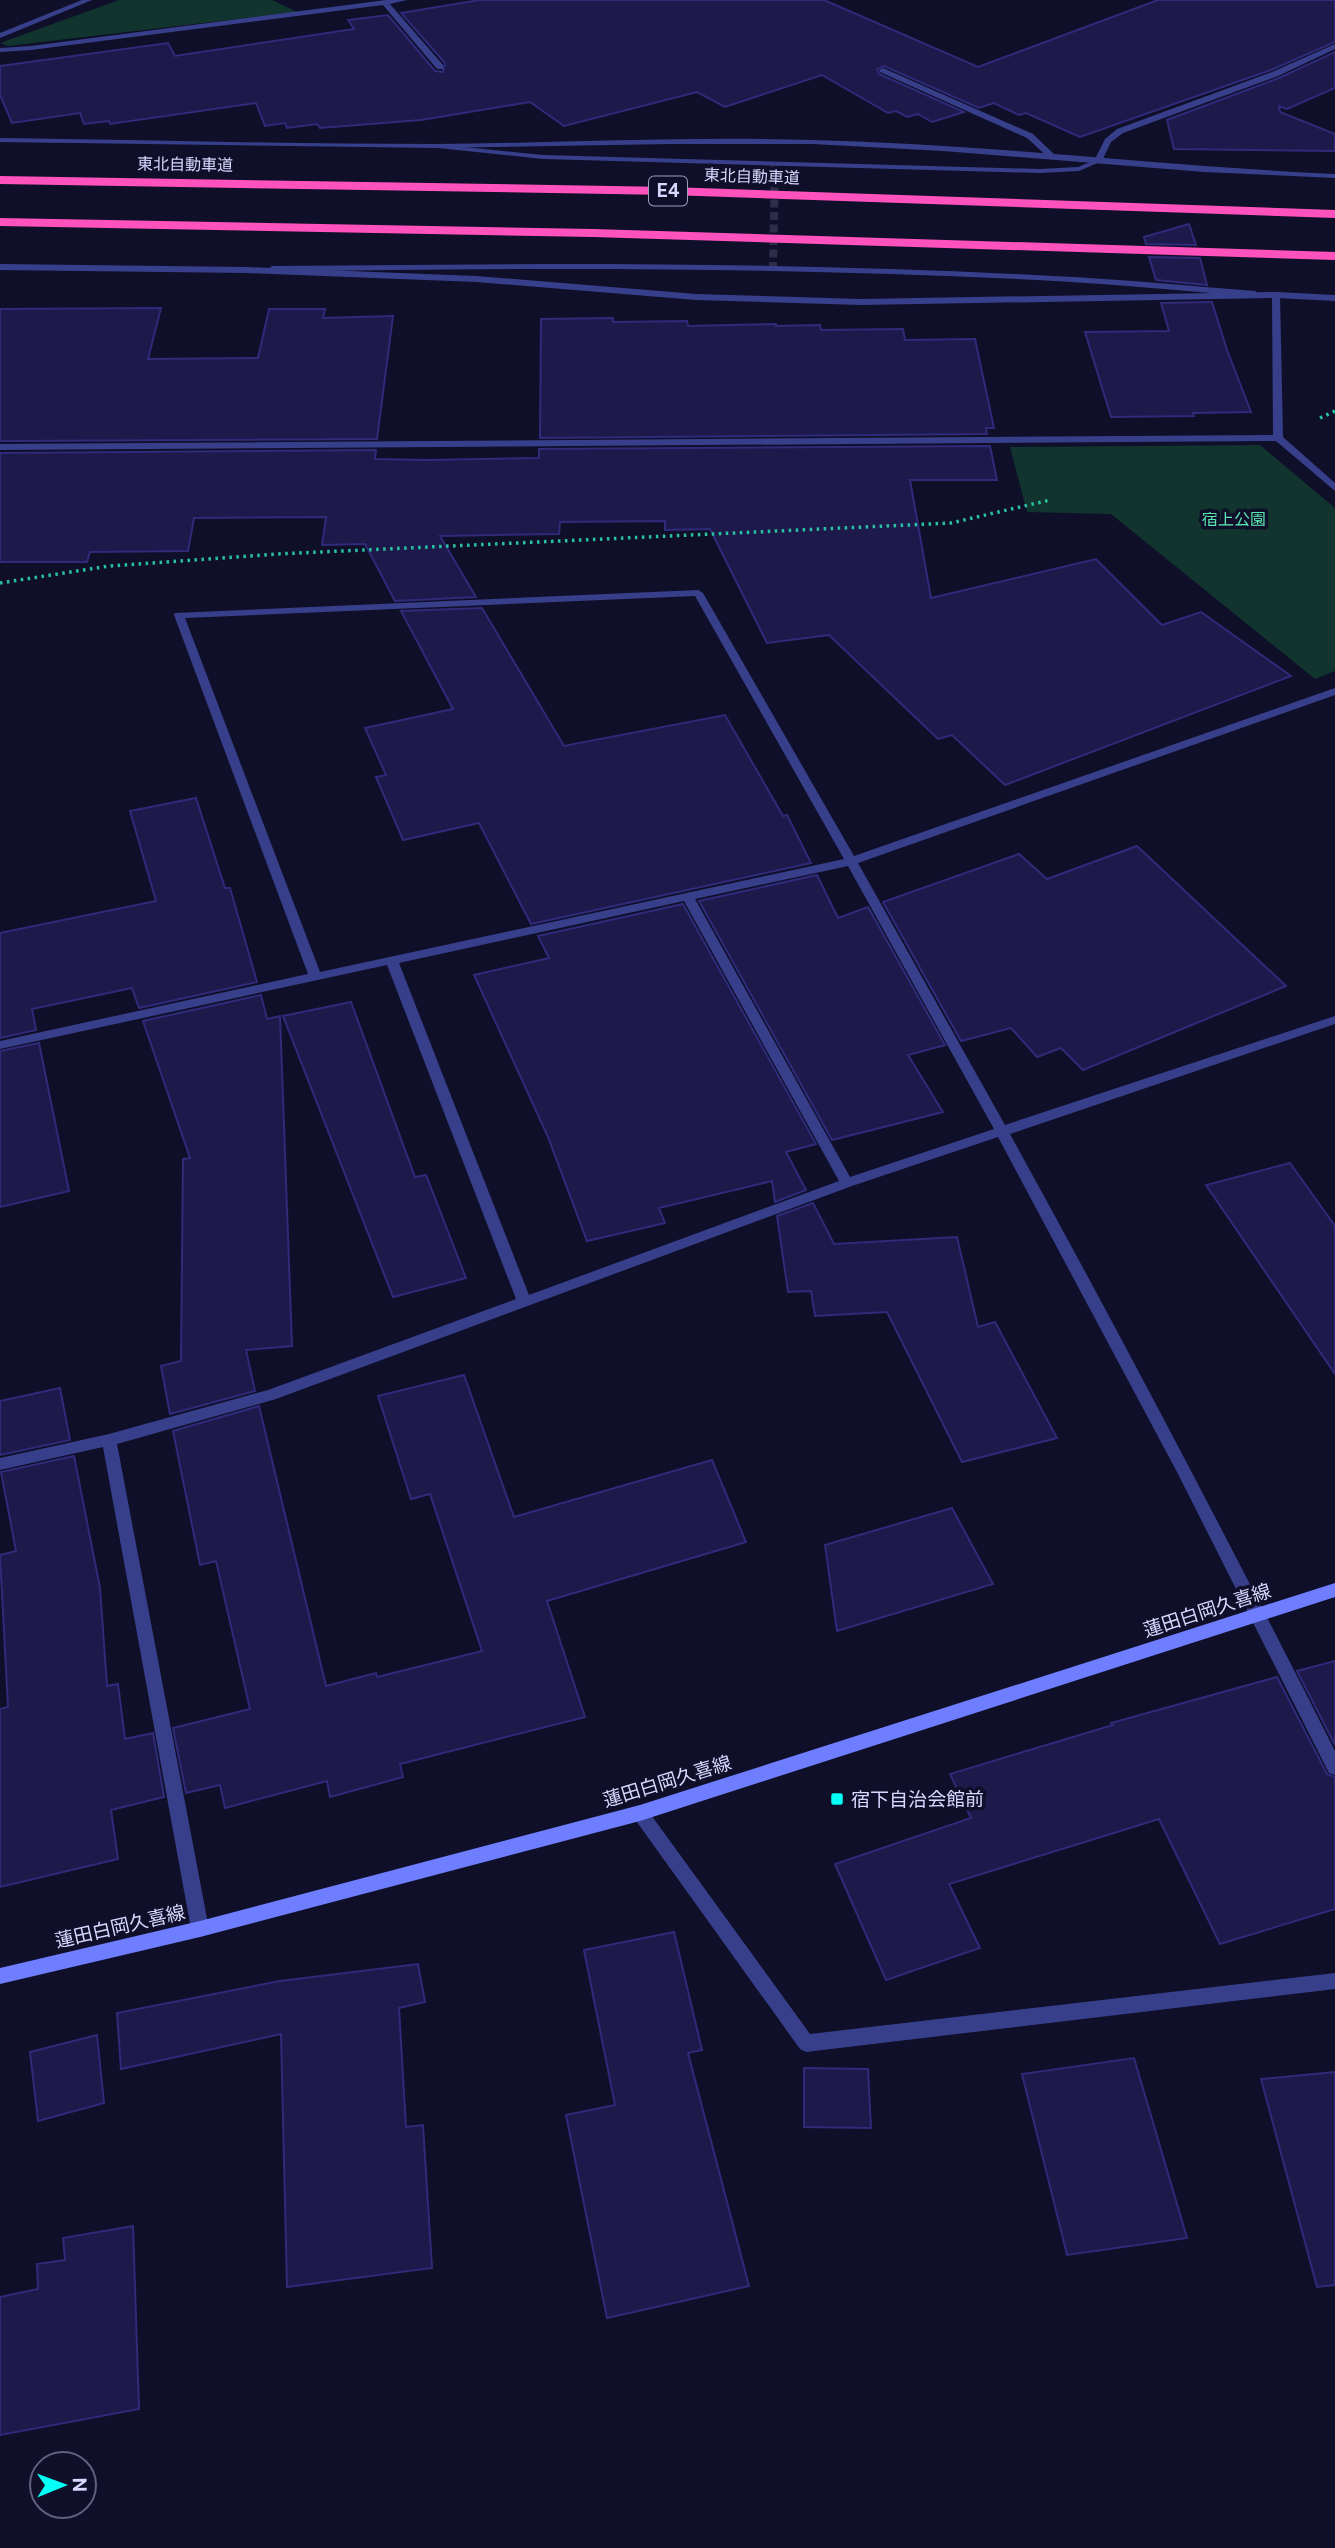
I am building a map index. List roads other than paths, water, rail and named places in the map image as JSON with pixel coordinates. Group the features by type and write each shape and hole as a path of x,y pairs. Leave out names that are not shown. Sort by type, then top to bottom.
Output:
{"highway":[{"name":"東北自動車道","path":"0,180 670,191 1335,214"},
{"name":"E4","path":"0,222 579,233 1335,256"}],"main road":[{"name":"蓮田白岡久喜線","path":"0,1976 200,1929 640,1813 1335,1590"}],"street":[{"path":"0,36 88,0"},
{"path":"0,50 403,0"},
{"path":"386,4 440,67"},
{"path":"437,146 542,157 1040,171 1079,169 1098,161 1108,141 1120,131 1275,74 1335,46"},
{"path":"883,70 1030,136 1053,157"},
{"path":"0,140 437,146 692,141 813,142 1335,176"},
{"path":"246,270 503,265 773,270 1024,277 1335,298"},
{"path":"0,267 246,270 476,279 696,297 861,302 1276,295"},
{"path":"1276,295 1278,438"},
{"path":"0,447 1278,438 1335,488"},
{"path":"315,976 179,615 698,593 853,861 1003,1131 1260,1615 1335,1768"},
{"path":"0,1045 853,861 1335,691"},
{"path":"687,896 847,1183"},
{"path":"391,959 524,1301"},
{"path":"0,1464 109,1440 271,1395 847,1183 1335,1020"},
{"path":"109,1440 200,1929"},
{"path":"640,1813 806,2043 1335,1981"}],"tunnel":[{"path":"773,270 775,164"}],"place":[{"name":"宿下自治会館前","path":"837,1799"}],"park label":[{"name":"宿上公園","path":"1234,519"}]}
